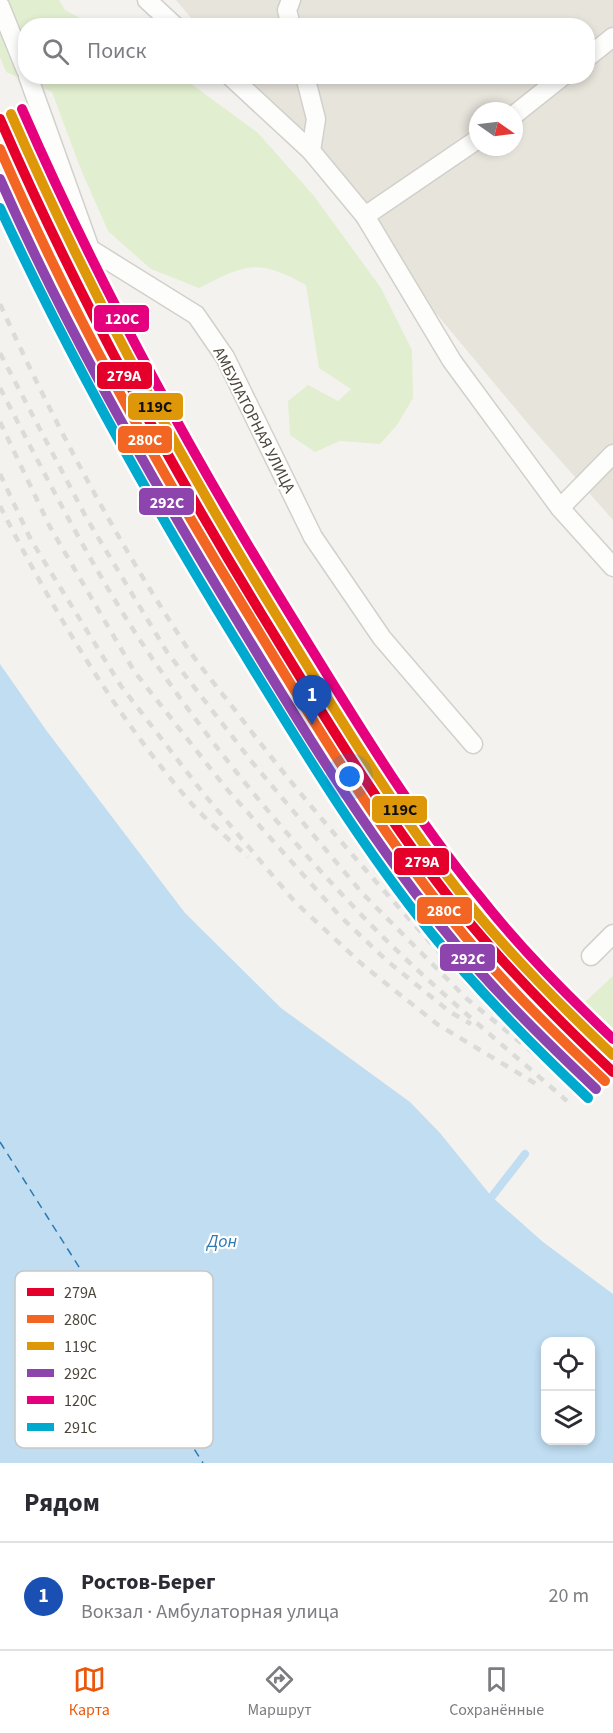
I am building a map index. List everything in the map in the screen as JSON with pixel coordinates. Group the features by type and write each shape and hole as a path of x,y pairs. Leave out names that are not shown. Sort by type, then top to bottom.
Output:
{"street":[{"path":"147,0 166,18"},
{"path":"289,18 287,10 291,0"},
{"path":"0,6 18,50"},
{"path":"595,51 613,37"},
{"name":"АМБУЛАТОРНАЯ УЛИЦА","path":"31,84 90,249 196,315 225,357 313,537 382,638 473,744"},
{"path":"239,84 311,151 365,216 452,361 560,508 613,567"},
{"path":"307,84 316,119 311,151"},
{"path":"523,108 553,84"},
{"path":"365,216 469,145"},
{"path":"560,508 613,454"},
{"path":"591,956 613,934"}],"shaded area":[{"path":"176,0 613,0 613,520 529,425 245,84 595,84 595,18 191,18"}],"green space":[{"path":"0,0 59,0 65,10 80,18 18,18 18,77 6,72 0,57"},
{"path":"34,84 192,84 258,133 314,196 381,288 412,350 413,398 397,425 380,444 340,441 315,452 290,435 288,401 308,385 338,401 351,389 319,368 306,285 275,271 252,267 241,269 199,288 151,269 108,231 80,167 52,92"},
{"path":"613,976 613,1028 585,1002"}],"water":[{"name":"Дон","path":"0,664 46,730 185,913 281,1008 410,1102 440,1133 492,1197 543,1242 613,1294 613,1463 0,1463"}],"waterway":[{"path":"487,1203 525,1154"}],"ferry route":[{"path":"0,1142 82,1271"},
{"path":"194,1448 203,1463"}],"railway":[{"path":"0,304 41,392 86,478 134,563 186,646 323,820 474,990"},
{"path":"0,353 87,519 167,652 252,762 363,894 467,999 579,1090"},
{"path":"0,388 73,527 132,628 177,693 248,787 326,877 403,957 567,1101"},
{"path":"0,422 50,527 134,671 225,787 339,915 386,960 450,1012 471,1024"},
{"path":"0,474 31,540 121,686 203,793 295,902 364,966 437,1024 538,1085"},
{"path":"0,506 63,622 137,735 191,803 248,857"}],"transit line":[{"name":"120С","path":"22,109 113,302 180,427 251,550 356,721 403,793 480,897 544,970 613,1039"},
{"name":"119С","path":"11,114 70,242 168,430 238,552 368,762 416,834 469,904 538,982 613,1055"},
{"name":"279А","path":"0,119 59,247 122,372 226,555 356,766 432,875 477,932 533,994 613,1072"},
{"name":"280С","path":"0,149 55,269 148,444 214,558 344,769 395,845 468,940 524,1002 605,1081"},
{"name":"292С","path":"0,179 75,335 158,487 270,674 351,803 410,886 459,948 516,1011 596,1089"},
{"name":"291С","path":"0,208 54,318 141,480 203,586 353,827 450,956 507,1019 588,1098"}],"place":[{"name":"Ростов-Берег","path":"312,725"}]}
